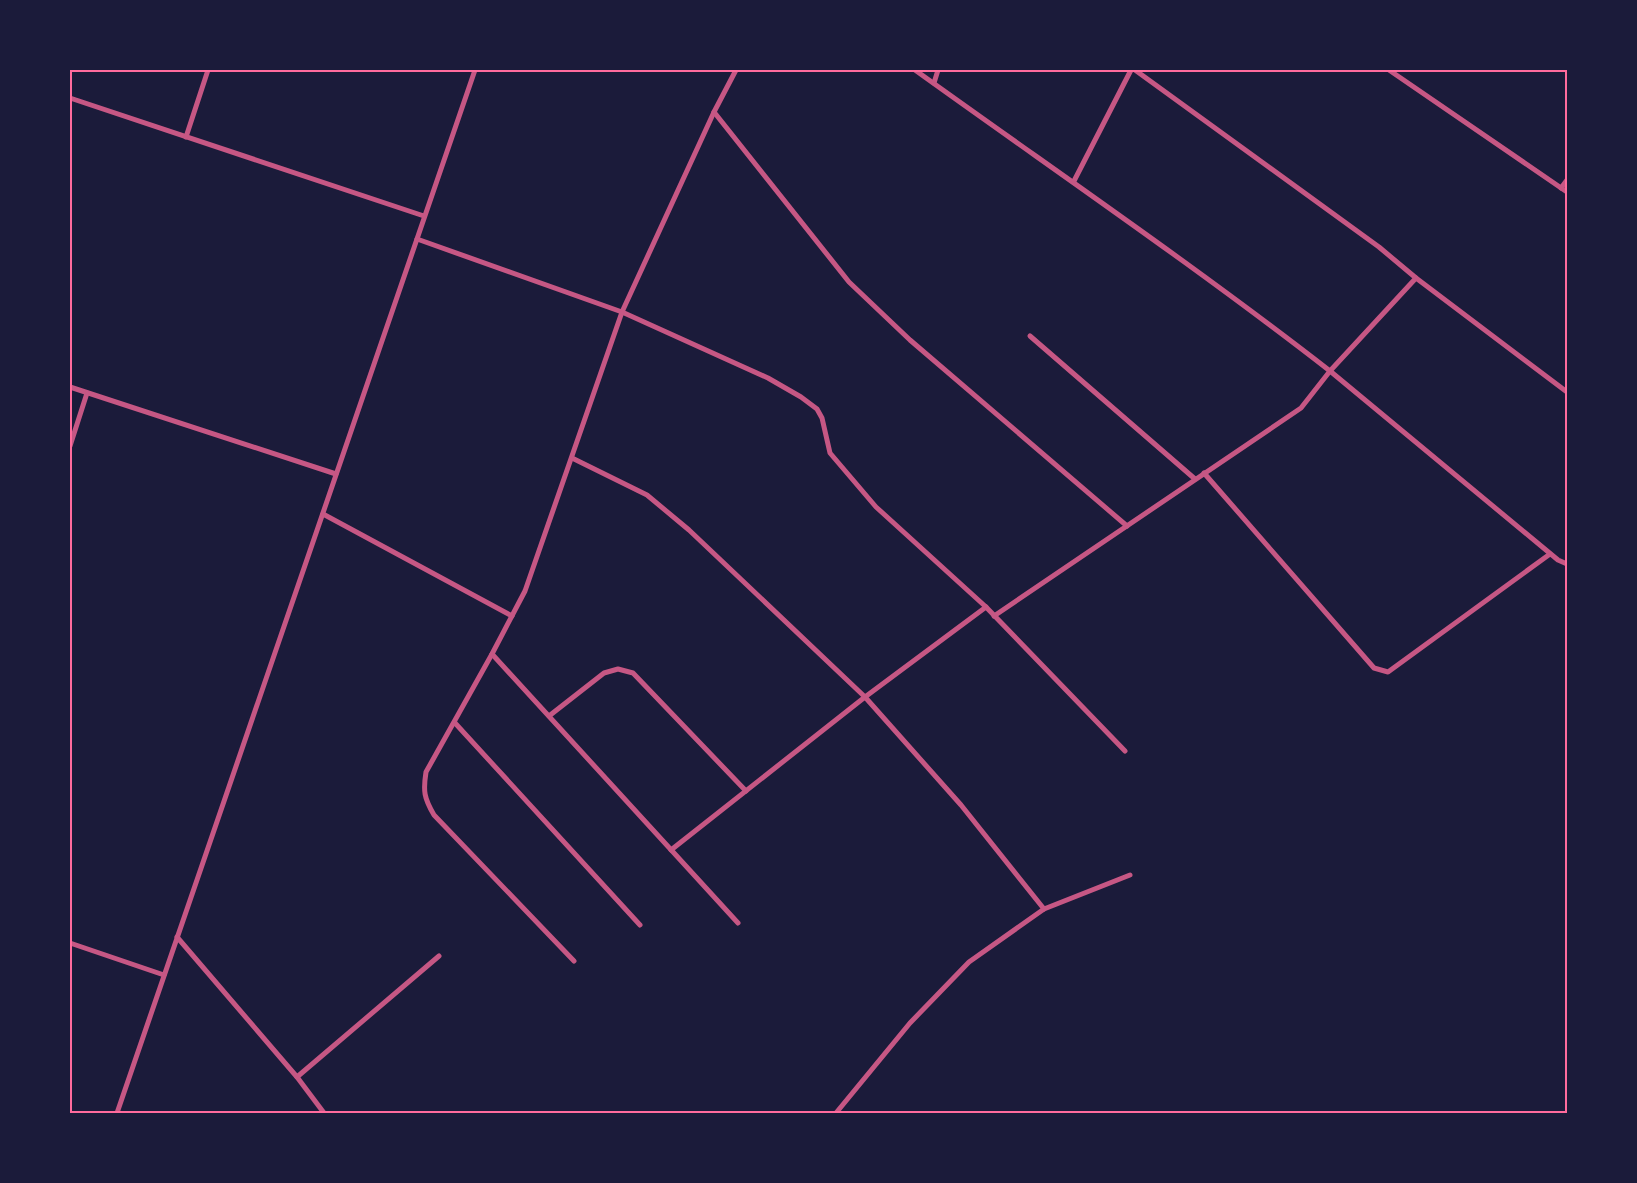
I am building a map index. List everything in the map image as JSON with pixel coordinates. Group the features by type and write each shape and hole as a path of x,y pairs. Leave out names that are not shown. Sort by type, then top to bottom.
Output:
{"street":[{"path":"186,136 208,70"},
{"path":"117,1113 475,70"},
{"path":"574,961 434,815 426,802 423,789 426,772 525,591 622,312 714,112 736,70"},
{"path":"915,70 1074,181 1217,285 1330,371 1550,554 1567,564"},
{"path":"934,83 938,70"},
{"path":"1074,181 1133,70 1379,247 1416,278 1567,392"},
{"path":"1389,70 1567,192"},
{"path":"70,98 424,216"},
{"path":"714,112 849,282 910,340 1127,526"},
{"path":"1561,188 1567,180"},
{"path":"417,238 622,312 768,378 801,397 816,409 822,418 830,453 876,507 986,608 1125,750"},
{"path":"994,616 1301,408 1330,371 1416,278"},
{"path":"1030,336 1195,479"},
{"path":"70,387 336,474"},
{"path":"70,446 87,393"},
{"path":"572,458 647,495 689,530 865,697 961,805 1044,910"},
{"path":"1204,473 1374,668 1388,672 1550,554"},
{"path":"323,514 512,616"},
{"path":"671,850 865,697 986,608"},
{"path":"492,654 738,923"},
{"path":"549,716 604,673 618,668 632,673 746,791"},
{"path":"454,723 640,925"},
{"path":"836,1113 910,1023 969,962 1044,910 1130,875"},
{"path":"177,937 297,1077 324,1113"},
{"path":"70,943 164,976"},
{"path":"297,1077 439,956"}]}
